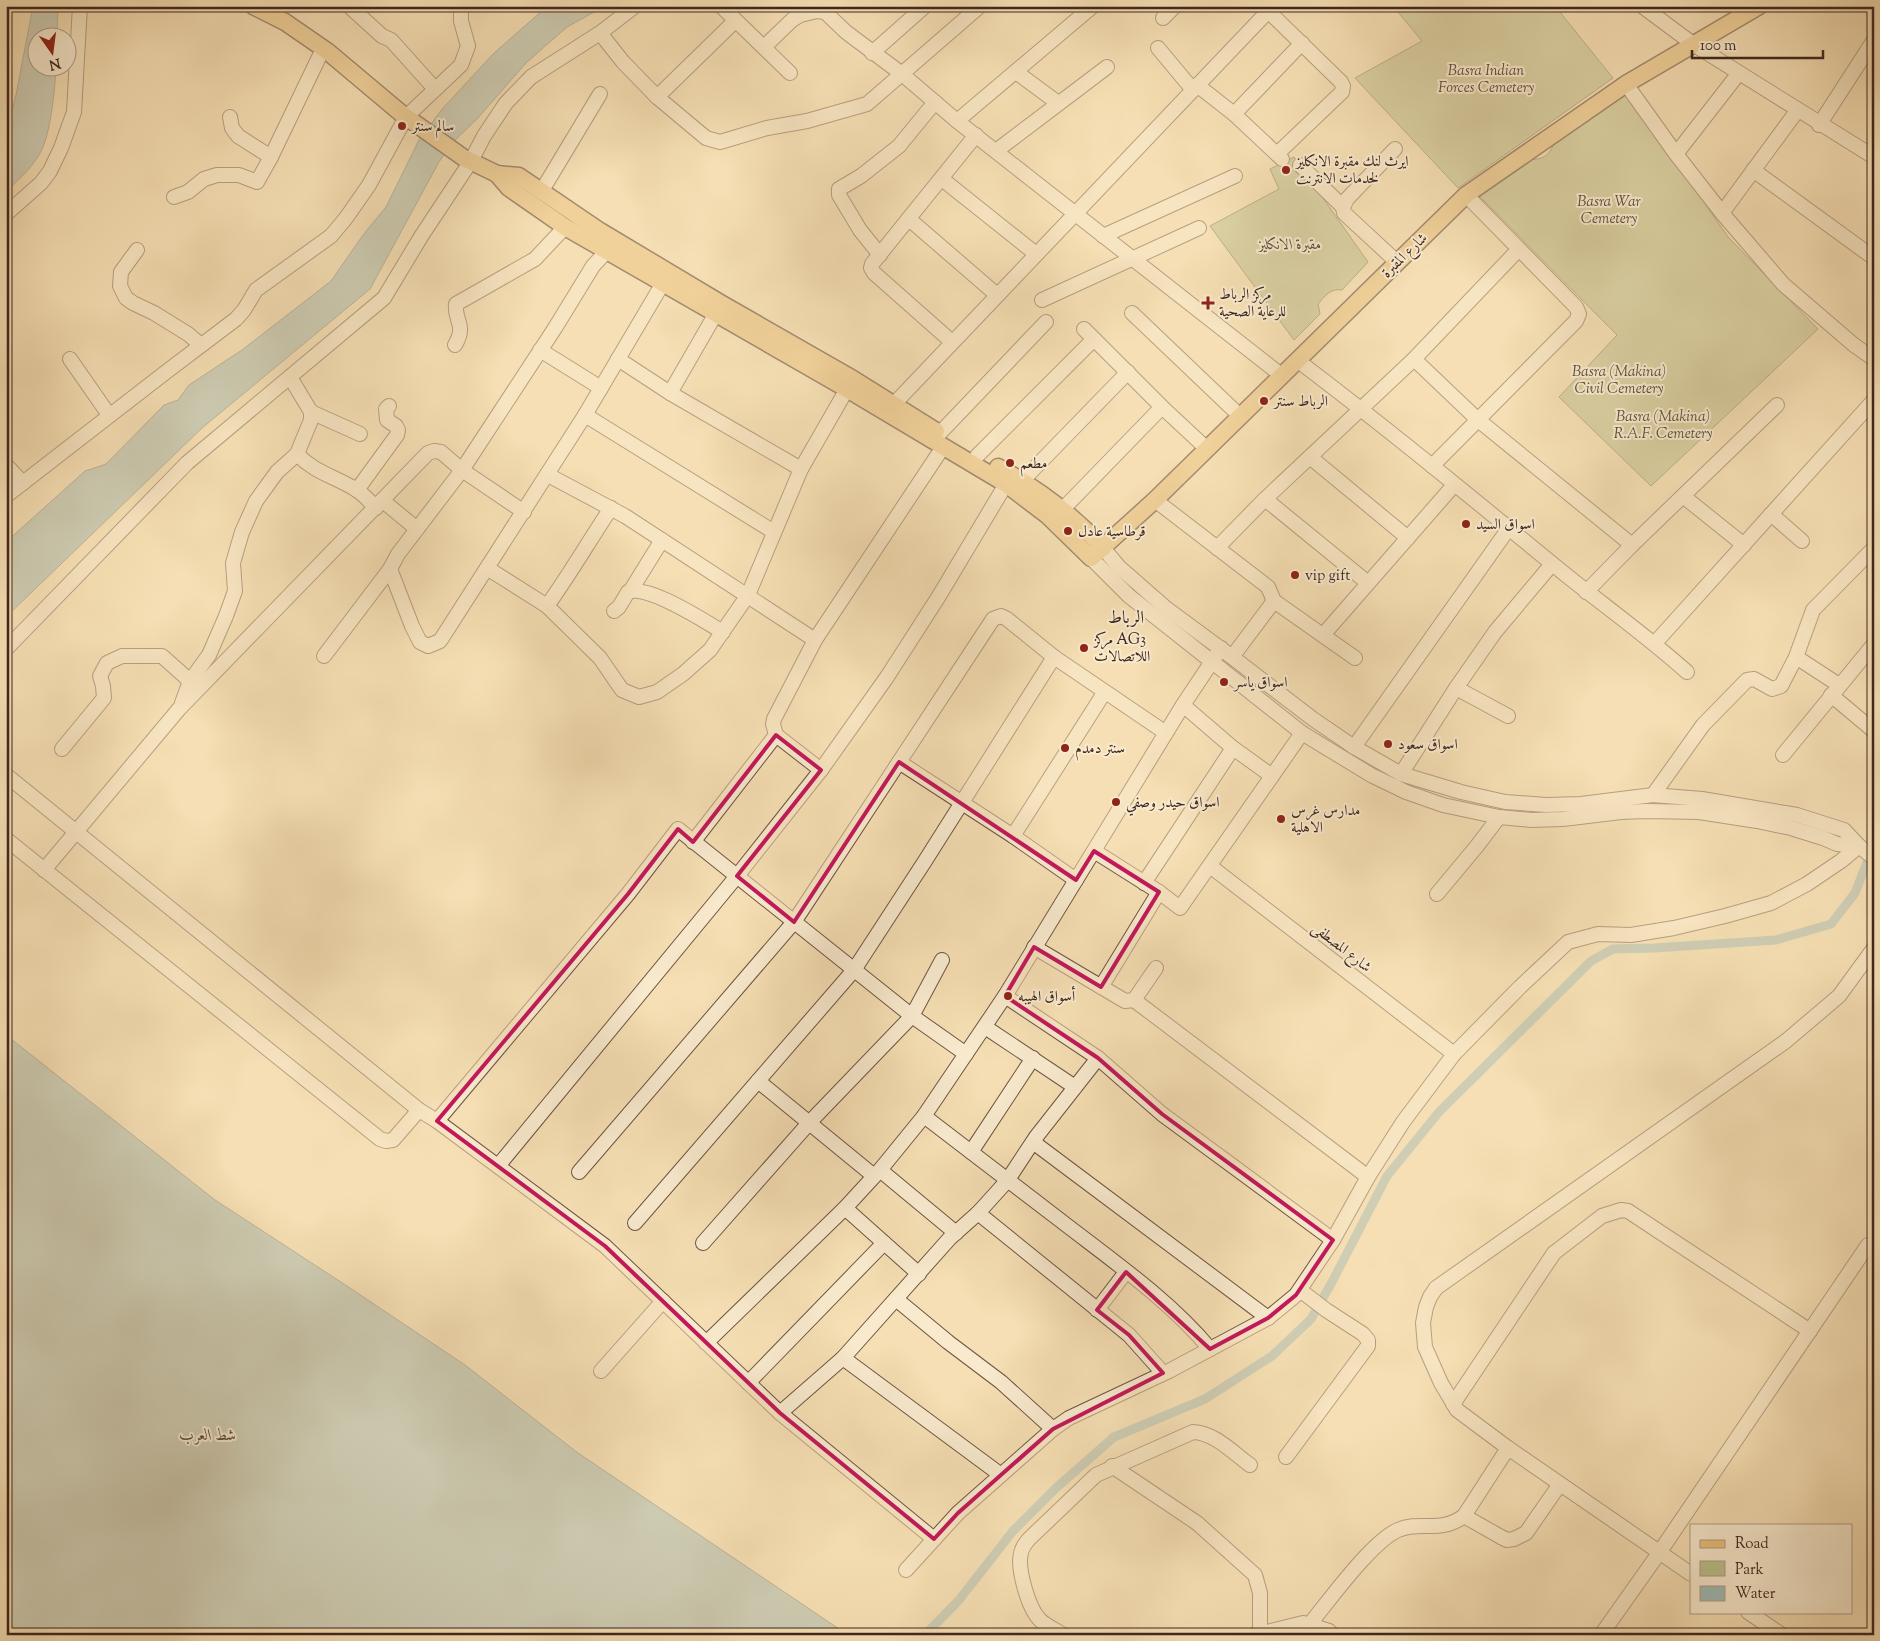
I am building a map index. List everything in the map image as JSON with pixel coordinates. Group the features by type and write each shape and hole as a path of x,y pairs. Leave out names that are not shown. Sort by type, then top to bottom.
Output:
{"main road":[{"path":"252,6 285,22 323,49 408,118 468,160 497,174 518,176 600,231 782,345 847,389 942,440 1063,509 1097,553"},
{"name":"شارع المقبرة","path":"1097,553 1154,500 1466,195 1626,84 1759,6"},
{"path":"497,174 509,188 565,227 606,252 663,283 715,315 782,345 894,404 942,440 977,456 1014,482 1048,516 1097,553"}],"street":[{"path":"6,214 40,183 50,171 61,148 74,112 80,6"},
{"path":"349,6 382,36 391,40 435,89"},
{"path":"6,496 236,319 256,290 330,236 359,201 408,118 461,65 468,46 461,21 461,6"},
{"path":"6,649 188,463 384,298 468,160 506,103 531,77 600,33 635,6"},
{"path":"722,6 735,21 790,73"},
{"path":"872,53 924,6"},
{"path":"600,33 623,62 657,97 706,138 720,142 767,128 807,121 866,104 980,6"},
{"path":"957,121 1093,6"},
{"path":"1163,18 1175,6"},
{"path":"1642,6 1693,44 1797,111 1874,157"},
{"path":"894,404 1195,88 1268,8 1341,82 1343,86 1342,92 1280,157 1234,114 1195,88 1158,48"},
{"path":"764,47 792,20 806,13 821,11 830,16 846,32 902,74 957,121 1282,374"},
{"path":"657,97 735,21"},
{"path":"1819,124 1874,40"},
{"path":"1234,114 1302,43"},
{"path":"174,197 188,192 204,179 217,175 239,175 257,182 323,49"},
{"path":"996,151 1107,67"},
{"path":"1016,72 1058,103"},
{"path":"1676,154 1738,73"},
{"path":"1626,84 1676,154 1722,213 1783,284 1854,345 1874,359"},
{"path":"541,192 600,94"},
{"path":"880,255 860,230 838,195 839,189 861,176 899,146 936,102"},
{"path":"1722,213 1797,111"},
{"path":"230,117 232,128 238,136 271,157"},
{"path":"952,342 874,273 871,268 976,135"},
{"path":"1395,149 1347,199 1343,207 1344,214 1397,262"},
{"path":"1300,165 1343,207"},
{"path":"1753,170 1874,258"},
{"path":"1103,236 1235,176"},
{"path":"942,179 1036,254"},
{"path":"1432,466 1576,321 1579,314 1576,308 1466,195"},
{"path":"909,219 997,295"},
{"path":"456,345 461,335 456,304 535,259 565,227"},
{"path":"1042,300 1199,228"},
{"path":"1217,548 1265,499 1414,359 1519,249"},
{"path":"137,250 121,272 120,286 126,298 188,334 201,345"},
{"path":"324,656 462,470 593,266 606,252"},
{"path":"390,569 420,642 428,646 440,641 548,475 663,283"},
{"path":"1132,313 1240,416"},
{"path":"670,393 715,315"},
{"path":"821,770 776,735 773,724 774,719 814,640 942,440 1046,322"},
{"path":"1084,329 1206,448"},
{"path":"977,456 1094,339"},
{"path":"540,350 601,388"},
{"path":"618,359 670,393 801,469"},
{"path":"1414,359 1477,419 1632,545"},
{"path":"70,360 109,415"},
{"path":"1297,360 1361,408 1586,592 1655,643 1687,672"},
{"path":"498,1166 737,876 821,770 893,669 1014,482 1128,372"},
{"path":"290,377 311,412 360,434"},
{"path":"487,568 546,606 600,658 622,690 639,697 657,692 683,674 710,650 748,596 801,469 847,389"},
{"path":"1655,643 1874,400"},
{"path":"1586,592 1777,405"},
{"path":"357,490 397,435 398,430 396,426 387,420 386,409 389,406"},
{"path":"1063,509 1162,407"},
{"path":"179,709 190,681 209,655 235,591 233,563 242,532 256,501 277,472 297,454 310,420 311,412"},
{"path":"585,415 774,532"},
{"path":"44,870 179,709 428,453 434,451 441,452 462,470 524,512"},
{"path":"297,454 318,471 357,490 417,529"},
{"path":"1310,457 1408,538"},
{"path":"6,465 23,483"},
{"path":"548,475 611,508 814,640"},
{"path":"1323,634 1454,485"},
{"path":"1683,496 1744,545"},
{"path":"1265,499 1368,583"},
{"path":"1154,500 1268,587 1274,601 1355,658"},
{"path":"546,606 566,580 580,554 611,508"},
{"path":"1772,514 1802,541"},
{"path":"1354,747 1509,528"},
{"path":"614,611 662,540"},
{"path":"1653,795 1703,725 1747,680 1754,679 1772,689 1778,688 1796,657 1813,610 1874,548"},
{"path":"1097,553 1119,567 1141,588 1313,719 1354,747 1401,774 1446,788 1505,802 1546,805 1581,804 1653,795 1701,806 1797,815 1844,830 1858,846 1874,858"},
{"path":"1097,553 1129,596 1302,733 1371,775 1406,792 1440,803 1499,816 1532,820 1563,820 1621,812 1701,806"},
{"path":"1401,774 1456,688 1495,632 1552,564"},
{"path":"630,590 653,594 663,598 723,632"},
{"path":"706,1343 845,1208 924,1116 1005,996 1183,705 1212,662 1227,652 1274,601"},
{"path":"579,1172 794,922 993,619 1004,617 1054,657 1166,734"},
{"path":"1783,755 1874,644"},
{"path":"62,749 104,698 100,676 107,663 122,656 162,656 190,681"},
{"path":"635,1223 854,970 1054,657"},
{"path":"1796,657 1835,690 1874,731"},
{"path":"1456,688 1508,716"},
{"path":"1013,836 1104,693"},
{"path":"1183,705 1233,748 1272,776"},
{"path":"1094,851 1159,892 1180,908 1302,733"},
{"path":"693,842 776,735"},
{"path":"1144,883 1233,748"},
{"path":"899,762 962,802 1076,880"},
{"path":"6,775 419,1110 437,1121 604,1246 780,1413 934,1539"},
{"path":"1440,803 1446,788"},
{"path":"1437,894 1478,846 1499,816"},
{"path":"437,1121 628,894 678,829 912,1016 966,1054"},
{"path":"6,839 380,1139 386,1141 393,1140 419,1110"},
{"path":"906,1570 958,1513 1053,1429 1069,1418 1163,1373 1268,1318 1302,1292 1368,1177 1404,1122 1454,1054 1520,986 1568,942 1598,934 1632,935 1674,928 1771,903 1808,884 1841,861 1858,846"},
{"name":"شارع المصطفى","path":"1210,866 1454,1054"},
{"path":"1101,987 1159,892"},
{"path":"1034,947 1125,1001 1134,1000 1368,1177"},
{"path":"1690,1573 1508,1448 1457,1410 1440,1383 1425,1347 1423,1323 1426,1307 1436,1288 1786,1041 1839,996 1874,948"},
{"path":"704,1243 809,1123 912,1016 942,960"},
{"path":"1134,1000 1156,968"},
{"path":"1005,996 1098,1058 1162,1114 1333,1240"},
{"path":"984,1027 1076,1087"},
{"path":"971,1152 1033,1058"},
{"path":"780,1413 843,1358 956,1233 1007,1180 1035,1142 1036,1137 1098,1058"},
{"path":"758,1081 809,1123 956,1233"},
{"path":"924,1116 1126,1272 1191,1328 1210,1348"},
{"path":"1035,1142 1268,1318"},
{"path":"845,1208 919,1274"},
{"path":"1453,1404 1554,1253 1602,1216 1621,1210 1628,1211 1810,1331"},
{"path":"978,1212 1129,1336 1163,1373"},
{"path":"748,1383 884,1243"},
{"path":"1601,1635 1660,1553 1868,1245"},
{"path":"1097,1310 1126,1272"},
{"path":"1286,1457 1368,1346 1368,1340 1363,1334 1302,1292"},
{"path":"896,1299 1001,1382 1053,1429"},
{"path":"601,1371 663,1301"},
{"path":"843,1358 1001,1475"},
{"path":"1063,1635 1040,1620 1030,1602 1020,1563 1020,1554 1029,1539 1096,1475 1112,1466 1193,1432 1203,1432 1250,1465"},
{"path":"1309,1625 1358,1566 1390,1534 1400,1529 1411,1527 1447,1525 1464,1516 1508,1448"},
{"path":"1112,1466 1197,1524 1255,1575 1260,1593 1258,1634 1303,1623 1329,1631 1332,1635"},
{"path":"1464,1516 1500,1537 1507,1540 1514,1539 1526,1533 1560,1484"},
{"path":"1751,1614 1782,1635"}],"highlighted area":[{"path":"776,735 821,770 737,876 794,922 899,762 1076,880 1094,851 1159,892 1101,987 1034,947 1005,996 1098,1058 1162,1114 1333,1240 1296,1295 1268,1318 1210,1349 1126,1272 1097,1310 1129,1335 1163,1373 1053,1429 958,1513 934,1539 780,1413 605,1246 437,1121 628,894 678,829 693,842"}],"green space":[{"name":"Basra Indian Forces Cemetery","path":"1393,6 1555,6 1613,78 1458,188 1355,78 1422,41"},
{"name":"Basra War Cemetery","path":"1627,90 1728,237 1818,329 1651,486 1559,397 1617,335 1477,194 1526,159 1538,159 1546,156 1552,148 1555,137"},
{"name":"مقبرة الانكليز","path":"1294,157 1368,262 1342,290 1331,291 1318,304 1320,314 1294,340 1210,226 1279,189 1270,169"}],"water":[{"path":"33,6 58,6 57,28 29,28"},
{"path":"550,6 605,6 567,27 526,63 478,118 453,142 439,162 370,289 202,428 6,617 6,542 85,471 106,464 164,405 178,400 189,385 242,350 331,281 363,235 386,207 419,140 443,108 493,54"},
{"path":"28,32 28,78 55,78 52,108 46,139 40,153 27,171 6,191 6,128 16,95"},
{"name":"شط العرب","path":"6,1035 215,1200 465,1365 578,1453 848,1635 6,1635"}],"waterway":[{"path":"925,1635 959,1600 1013,1531 1056,1488 1114,1437 1205,1399 1272,1356 1311,1319 1387,1176 1439,1112 1591,961 1613,949 1776,940 1831,924 1855,893 1867,862"}],"place":[{"name":"سالم سنتر","path":"402,126"},
{"name":"ايرث لنك مقبرة الانكليز لخدمات الانترنت","path":"1286,170"},
{"name":"مركز الرباط للرعاية الصحية","path":"1208,303"},
{"name":"الرباط سنتر","path":"1264,401"},
{"name":"مطعم","path":"1010,463"},
{"name":"اسواق السيد","path":"1466,524"},
{"name":"قرطاسية عادل","path":"1068,531"},
{"name":"vip gift","path":"1295,575"},
{"name":"مركز AG3 اللاتصالات","path":"1084,648"},
{"name":"اسواق ياسر","path":"1224,682"},
{"name":"اسواق سعود","path":"1388,744"},
{"name":"سنتر دمدم","path":"1065,748"},
{"name":"اسواق حيدر وصفي","path":"1116,802"},
{"name":"مدارس غرس الاهلية","path":"1281,819"},
{"name":"أسواق الهيبه","path":"1008,996"}],"district":[{"name":"الرباط","path":"1126,617"}],"park label":[{"name":"Basra (Makina) Civil Cemetery","path":"1619,380"},
{"name":"Basra (Makina) R.A.F. Cemetery","path":"1663,424"}]}
